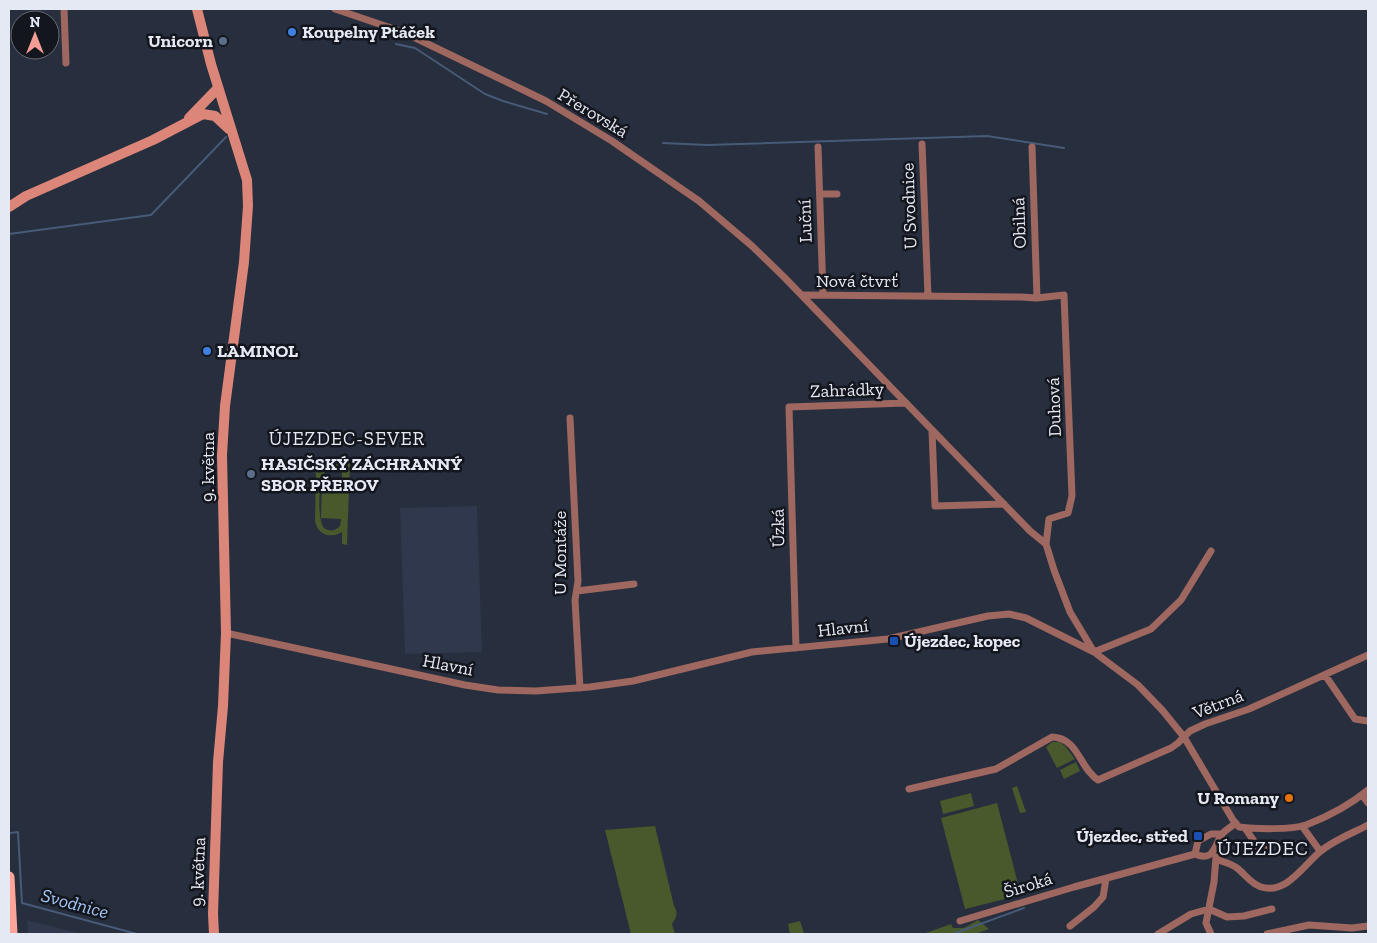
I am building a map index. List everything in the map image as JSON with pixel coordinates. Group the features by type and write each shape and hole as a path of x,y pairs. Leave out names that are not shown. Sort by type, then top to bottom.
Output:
{"main road":[{"path":"9,877 12,934"}],"street":[{"path":"64,9 66,63"},
{"name":"9. května","path":"197,9 218,88 247,180 248,206 244,262 225,406 222,455 226,633 223,706 217,772 214,934"},
{"name":"Přerovská","path":"335,9 411,36 546,102 604,136 699,201 752,246 803,295"},
{"path":"176,128 191,116 218,88"},
{"path":"9,207 42,188 199,116 206,114 218,119 232,132"},
{"name":"U Svodnice","path":"922,144 928,296"},
{"name":"Luční","path":"818,147 823,294"},
{"name":"Obilná","path":"1032,147 1037,298"},
{"path":"820,194 837,194"},
{"name":"Nová čtvrť","path":"803,295 1037,298 1064,294 1064,299"},
{"name":"Nová čtvrť","path":"803,295 932,431 1030,531 1046,544"},
{"name":"Duhová","path":"1046,544 1049,519 1068,513 1072,491 1064,299"},
{"name":"Zahrádky","path":"789,407 906,403"},
{"name":"Úzká","path":"789,407 796,648"},
{"name":"U Montáže","path":"570,418 578,581 575,600 580,688"},
{"path":"932,431 935,506 1004,504"},
{"path":"1046,544 1066,604 1094,652 1151,629 1181,600 1212,551"},
{"path":"577,591 634,584"},
{"name":"Hlavní","path":"226,633 465,685 498,690 536,691 580,688 633,680 752,652 888,639 988,616 1009,614 1026,618 1094,652 1138,685 1184,737 1236,823 1239,827 1245,828"},
{"name":"Větrná","path":"909,789 996,769 1052,737 1059,737 1072,746 1092,776 1098,780 1171,748 1190,731 1205,724 1249,709 1368,655"},
{"path":"1325,675 1355,719 1368,721"},
{"path":"1245,828 1302,826 1335,811 1365,793 1368,803"},
{"path":"1211,934 1206,923 1216,848 1222,834 1236,823"},
{"path":"1216,859 1236,868 1249,882 1263,888 1274,888 1292,879 1320,852 1368,825"},
{"path":"1302,826 1320,852"},
{"path":"1245,828 1258,847 1268,850"},
{"path":"1195,854 1198,841 1211,834 1222,834"},
{"name":"Široká","path":"960,922 1064,889 1195,854 1207,856 1212,854 1216,848"},
{"path":"1070,926 1094,907 1103,897 1106,879"},
{"path":"1158,934 1191,914 1209,909 1227,917 1244,916 1272,909"},
{"path":"1267,934 1309,925 1352,928 1368,926"}],"shaded area":[{"path":"477,506 482,652 405,654 400,508"},
{"path":"27,920 81,934 28,934"}],"green space":[{"path":"330,459 350,460 347,545 342,544 342,532 333,535 325,534 319,530 315,521 316,463 322,463 322,468 330,465","holes":["335,468 342,473 342,480 322,480 321,518 341,519 338,528 328,530 324,528 320,517 321,481 326,470"]},
{"path":"1052,742 1060,742 1075,759 1057,768 1046,747"},
{"path":"1076,762 1080,771 1064,779 1060,770"},
{"path":"1017,786 1026,812 1020,813 1012,788"},
{"path":"971,793 974,806 943,814 940,801"},
{"path":"997,803 1021,895 965,909 941,818"},
{"path":"655,826 677,913 672,924 675,934 631,934 605,830"},
{"path":"978,920 989,929 975,934 923,934 951,924 953,928 964,928"},
{"path":"800,921 804,934 790,934 788,924"}],"waterway":[{"path":"396,44 415,48 485,94 547,114"},
{"path":"663,143 707,145 987,136 1064,148"},
{"path":"9,234 151,215 226,137"},
{"name":"Svodnice","path":"11,833 18,832 22,903 137,934"},
{"name":"Svodnice","path":"953,934 1024,908"}],"place":[{"name":"Koupelny Ptáček","path":"292,32"},
{"name":"Unicorn","path":"223,41"},
{"name":"LAMINOL","path":"207,351"},
{"name":"HASIČSKÝ ZÁCHRANNÝ SBOR PŘEROV","path":"251,474"},
{"name":"Újezdec, kopec","path":"894,641"},
{"name":"U Romany","path":"1289,798"},
{"name":"Újezdec, střed","path":"1198,836"}],"district":[{"name":"ÚJEZDEC-SEVER","path":"347,438"},
{"name":"ÚJEZDEC","path":"1263,848"}]}
